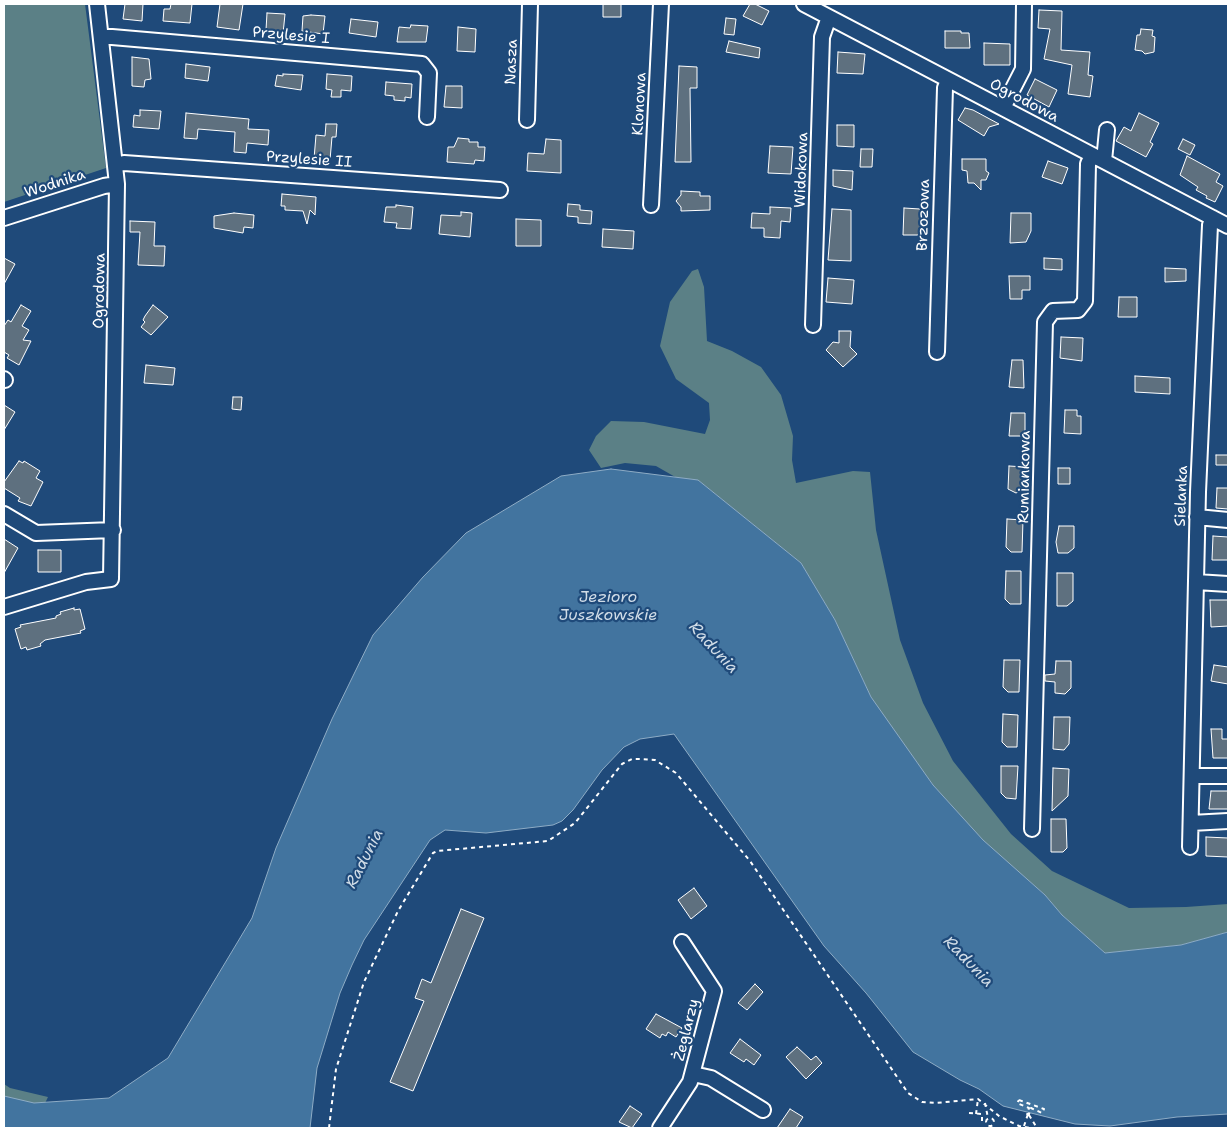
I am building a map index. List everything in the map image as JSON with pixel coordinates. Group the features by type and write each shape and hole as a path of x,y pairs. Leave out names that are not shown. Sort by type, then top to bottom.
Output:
{"street":[{"name":"Ogrodowa","path":"4,607 86,582 111,579 117,184 97,4"},
{"name":"Nasza","path":"527,120 530,4"},
{"name":"Klonowa","path":"650,205 661,4"},
{"name":"Ogrodowa","path":"804,4 1228,226"},
{"path":"1003,108 1023,69 1024,4"},
{"name":"Widokowa","path":"813,325 822,37 828,16"},
{"name":"Przylesie I","path":"101,37 422,64 429,73 427,117"},
{"name":"Brzozowa","path":"937,352 945,88 948,80"},
{"path":"1098,158 1107,130"},
{"name":"Rumiankowa","path":"1032,829 1045,322 1053,311 1078,310 1085,301 1088,164 1098,158"},
{"name":"Przylesie II","path":"115,165 133,164 500,190"},
{"name":"Wodnika","path":"4,218 104,186 117,184"},
{"name":"Sielanka","path":"1190,847 1197,517 1210,225 1213,218"},
{"path":"4,514 36,533 113,530"},
{"path":"1197,517 1228,520"},
{"path":"1196,582 1228,584"},
{"path":"1192,776 1228,776"},
{"path":"1191,822 1228,821"},
{"name":"Żeglarzy","path":"660,1128 690,1082 714,991 682,942"},
{"name":"Żeglarzy","path":"693,1074 711,1078 763,1110"}],"path":[{"path":"329,1128 336,1069 364,982 393,920 433,853 548,841 575,823 622,764 632,759 640,758 655,760 676,773 750,861 908,1093 922,1102 936,1103 978,1099 999,1116 1018,1127 1030,1128"},
{"path":"976,1114 978,1099"},
{"path":"1023,1127 1028,1114 1031,1108 1042,1113 1044,1109 1019,1100 1017,1103 1029,1108 1028,1114 1037,1128"},
{"path":"985,1103 989,1119"},
{"path":"969,1113 982,1114 982,1121 991,1126 993,1120 999,1116"},
{"path":"989,1119 993,1120"},
{"path":"986,1122 989,1119"}],"green space":[{"path":"4,4 85,4 106,168 4,202"},
{"path":"698,269 704,287 707,341 732,351 761,367 781,395 793,436 792,460 796,483 853,471 870,472 876,530 900,640 923,703 953,761 1011,834 1052,871 1129,908 1228,904 1228,932 1181,945 1105,953 1062,915 1045,895 983,841 933,785 873,701 835,620 801,563 698,480 677,478 656,466 625,463 601,468 589,450 596,436 611,421 644,422 705,434 710,420 709,403 676,379 660,346 670,302 692,271"},
{"path":"4,1084 10,1088 48,1097 33,1128 4,1128"}],"water":[{"name":"Jezioro Juszkowskie","path":"611,469 698,480 801,563 835,620 871,697 933,785 983,840 1045,895 1062,915 1105,953 1181,945 1228,932 1228,1114 1177,1117 1110,1126 1075,1124 1003,1106 979,1089 913,1052 866,993 824,946 674,734 640,739 624,747 602,770 573,810 562,821 553,825 486,833 445,830 430,840 364,940 340,993 317,1068 310,1128 4,1128 4,1096 34,1103 109,1098 168,1058 252,918 276,848 332,719 373,635 423,577 466,533 561,476"}],"building":[{"path":"125,4 143,4 142,21 123,19"},
{"path":"171,4 192,4 190,23 163,21 164,9 170,9"},
{"path":"220,4 243,4 239,30 217,27"},
{"path":"603,4 621,4 621,17 603,17"},
{"path":"750,4 755,4 769,11 762,25 743,16"},
{"path":"1039,10 1062,11 1061,50 1090,52 1088,75 1093,76 1090,97 1068,94 1072,65 1044,59 1050,29 1038,28"},
{"path":"267,13 285,14 283,34 266,30"},
{"path":"303,16 325,16 323,34 302,31"},
{"path":"726,18 736,19 734,35 724,34"},
{"path":"351,19 378,22 376,37 349,33"},
{"path":"411,25 428,26 426,42 397,42 399,27 410,28"},
{"path":"458,27 476,29 475,52 457,51"},
{"path":"1141,29 1153,30 1152,36 1155,37 1154,52 1145,54 1142,51 1135,50 1137,35 1140,35"},
{"path":"945,31 969,33 970,48 945,48"},
{"path":"729,41 760,48 759,58 726,52"},
{"path":"984,43 1010,44 1010,65 984,65"},
{"path":"838,52 865,54 863,74 837,73"},
{"path":"132,57 149,59 151,79 145,80 144,87 132,86"},
{"path":"186,64 210,67 208,81 185,78"},
{"path":"679,66 697,67 697,88 690,88 691,162 675,162"},
{"path":"283,74 303,75 301,90 275,86 277,75 283,76"},
{"path":"327,74 352,76 351,91 341,90 341,97 331,97 332,90 326,89"},
{"path":"1035,79 1057,90 1049,107 1027,95"},
{"path":"386,82 412,84 411,98 405,97 405,101 394,100 394,96 385,95"},
{"path":"446,86 462,86 462,108 444,107"},
{"path":"965,108 973,110 999,124 989,127 984,136 958,120"},
{"path":"140,110 161,111 159,129 133,127 134,115 140,116"},
{"path":"186,113 249,119 248,129 269,130 268,145 247,143 246,153 234,152 235,132 198,129 197,139 184,138"},
{"path":"1139,113 1159,123 1150,142 1153,144 1146,157 1116,141 1124,127 1131,131"},
{"path":"326,124 337,124 336,137 332,137 330,160 314,159 316,135 325,136"},
{"path":"837,125 854,125 854,147 837,146"},
{"path":"458,138 469,139 469,142 478,142 478,147 485,147 484,161 475,160 474,164 447,162 448,147 454,147"},
{"path":"546,139 561,140 561,173 527,171 528,153 544,154"},
{"path":"1183,139 1195,145 1190,155 1178,149"},
{"path":"770,146 793,147 791,174 768,173"},
{"path":"861,149 873,149 872,167 860,167"},
{"path":"1187,156 1220,174 1216,182 1223,186 1215,202 1206,198 1207,196 1196,190 1198,187 1180,175"},
{"path":"962,159 986,159 986,171 989,173 986,180 981,180 981,190 974,183 968,183 967,171 962,170"},
{"path":"1048,161 1068,168 1062,184 1042,177"},
{"path":"833,170 853,171 852,190 833,186"},
{"path":"681,191 700,192 700,196 710,196 710,210 681,211 681,207 676,201 681,195"},
{"path":"282,194 316,197 315,215 310,210 307,224 303,211 285,210 285,206 281,206"},
{"path":"568,204 580,205 580,210 592,211 591,224 578,223 578,217 567,216"},
{"path":"396,205 413,207 411,229 396,228 397,223 384,222 386,207 396,207"},
{"path":"770,207 791,208 790,222 781,221 780,238 764,237 764,228 751,228 752,213 770,214"},
{"path":"904,208 920,209 920,235 903,235"},
{"path":"832,209 851,210 851,261 828,260"},
{"path":"461,212 472,213 470,237 439,234 441,215 461,216"},
{"path":"234,213 254,215 253,228 244,227 243,233 214,228 214,216"},
{"path":"1011,213 1031,213 1031,231 1026,242 1010,243"},
{"path":"516,219 541,220 541,246 516,246"},
{"path":"130,221 155,222 154,246 165,246 164,266 138,265 140,232 130,232"},
{"path":"603,229 634,231 633,249 602,247"},
{"path":"4,258 15,264 4,284"},
{"path":"1044,258 1062,259 1062,270 1044,269"},
{"path":"1165,268 1186,269 1186,281 1165,282"},
{"path":"1009,276 1030,276 1030,290 1022,290 1022,299 1010,299"},
{"path":"828,278 854,280 852,304 826,302"},
{"path":"1119,297 1137,297 1137,317 1118,317"},
{"path":"21,305 31,311 22,326 29,330 23,340 31,341 19,365 7,358 9,355 4,352 4,326 8,320 11,322"},
{"path":"153,305 168,317 151,335 141,327 145,322 143,320 145,316"},
{"path":"839,331 851,331 850,347 857,354 843,367 826,350 833,342 839,343"},
{"path":"1061,337 1083,338 1082,361 1060,358"},
{"path":"1012,360 1023,360 1024,388 1009,387"},
{"path":"146,365 175,368 173,385 144,383"},
{"path":"1135,376 1170,378 1170,394 1135,392"},
{"path":"233,397 242,397 241,410 232,409"},
{"path":"4,405 15,412 4,430"},
{"path":"1065,410 1077,410 1077,416 1081,416 1081,434 1064,433"},
{"path":"1011,413 1025,413 1025,436 1009,436"},
{"path":"1216,455 1228,455 1228,465 1216,465"},
{"path":"19,461 23,463 24,461 40,471 36,478 43,482 31,506 18,501 20,498 4,488 4,482"},
{"path":"1009,466 1025,467 1024,489 1016,493 1008,489"},
{"path":"1058,468 1070,468 1070,484 1058,484"},
{"path":"1217,488 1228,488 1228,509 1216,508"},
{"path":"1007,519 1023,520 1022,552 1011,552 1006,547"},
{"path":"1059,526 1074,526 1074,548 1068,553 1058,553 1056,542"},
{"path":"1213,536 1228,537 1228,560 1212,560"},
{"path":"4,539 18,548 4,573"},
{"path":"38,550 61,550 61,572 38,572"},
{"path":"1006,571 1021,571 1021,604 1010,604 1005,599"},
{"path":"1057,573 1073,573 1073,601 1067,606 1057,606"},
{"path":"1210,600 1228,600 1228,626 1211,627"},
{"path":"74,608 74,610 80,609 85,629 80,631 81,633 45,640 40,644 41,646 27,650 26,647 21,649 15,629 21,627 20,625 56,618 56,616 61,614 60,612"},
{"path":"1004,660 1020,660 1019,692 1008,692 1003,687"},
{"path":"1056,661 1071,661 1071,688 1065,694 1055,693 1055,682 1045,681 1045,675 1055,674"},
{"path":"1214,665 1228,667 1228,684 1211,681"},
{"path":"1003,714 1018,715 1017,747 1007,747 1002,742"},
{"path":"1054,717 1070,717 1069,744 1064,750 1053,749"},
{"path":"1211,729 1222,729 1222,739 1228,739 1228,758 1213,758"},
{"path":"1001,766 1018,766 1016,799 1006,798 1001,793"},
{"path":"1053,768 1069,769 1068,796 1052,811"},
{"path":"1211,791 1228,791 1228,809 1209,809"},
{"path":"1051,819 1066,819 1067,848 1063,852 1051,852"},
{"path":"1206,837 1228,838 1228,857 1206,856"},
{"path":"694,888 707,906 691,919 678,900"},
{"path":"461,909 484,918 413,1091 390,1082 424,1001 415,998 422,979 431,983"},
{"path":"755,984 763,992 747,1010 738,1003"},
{"path":"656,1014 682,1028 676,1037 668,1032 666,1036 662,1034 660,1038 646,1029"},
{"path":"740,1039 761,1055 754,1065 746,1059 744,1062 730,1053"},
{"path":"797,1047 811,1060 816,1056 822,1063 806,1079 786,1057"},
{"path":"630,1106 642,1114 632,1128 619,1122"},
{"path":"790,1109 803,1117 796,1128 777,1128"}],"water label":[{"name":"Radunia","path":"713,648"},
{"name":"Radunia","path":"365,859"},
{"name":"Radunia","path":"968,962"}]}
